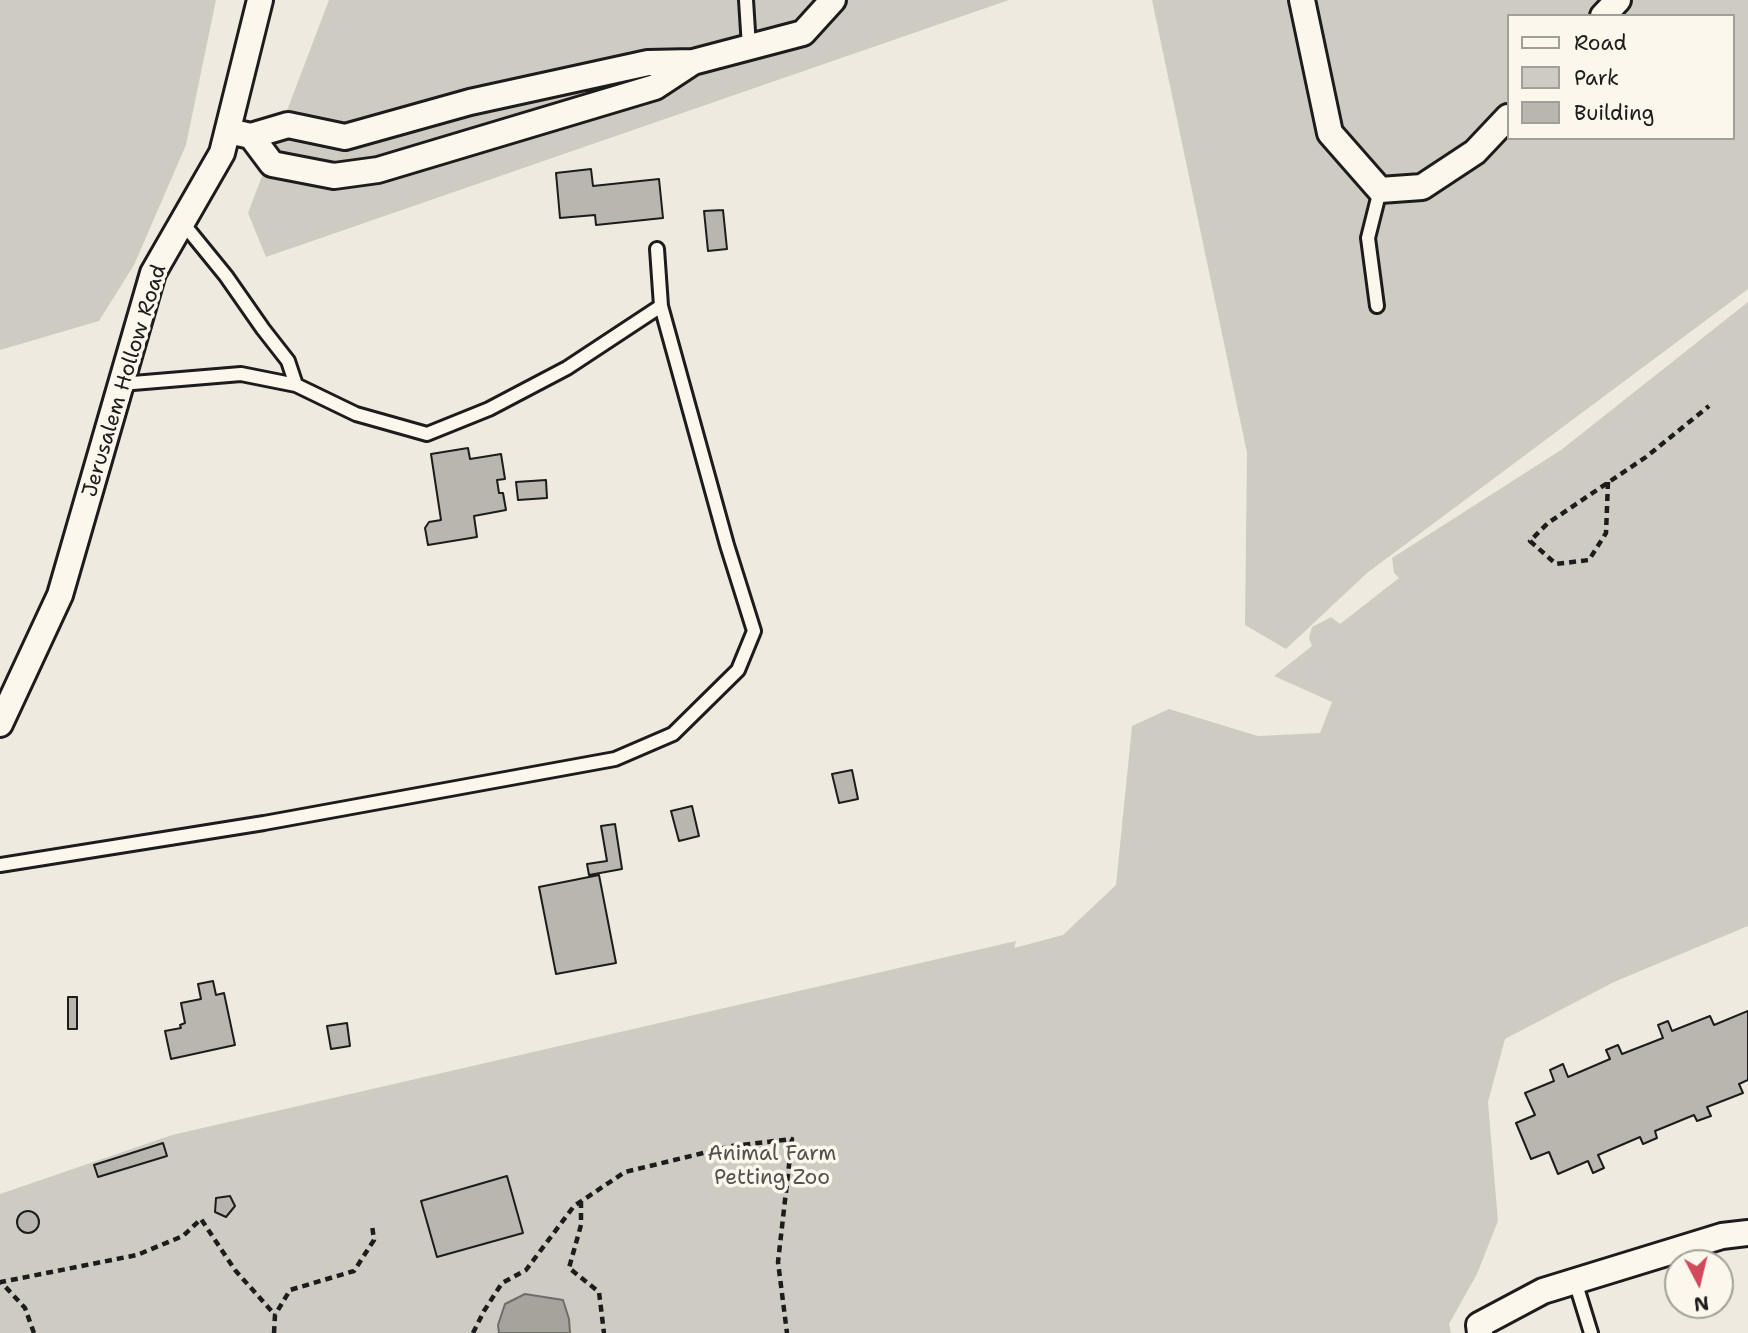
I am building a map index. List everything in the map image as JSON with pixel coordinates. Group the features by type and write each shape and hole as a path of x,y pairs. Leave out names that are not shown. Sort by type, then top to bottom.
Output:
{"street":[{"name":"Jerusalem Hollow Road","path":"0,724 60,595 153,273 222,153 240,134 260,0"},
{"path":"240,134 288,125 345,137 470,102 648,63 693,62 803,33 833,0"},
{"path":"1302,0 1330,133 1380,190 1422,187 1475,152 1506,119"},
{"path":"1605,14 1618,0"},
{"path":"240,134 272,164 334,176 378,170 655,87 693,62"},
{"path":"470,102 480,139"},
{"path":"1480,1333 1479,1325 1542,1291 1721,1236 1748,1233"}],"lane":[{"path":"746,0 749,47"},
{"path":"1377,306 1368,238 1380,190"},
{"path":"183,222 288,360 296,385"},
{"path":"0,865 264,823 615,759 673,734 738,670 754,631 727,545 661,306 657,249"},
{"path":"121,384 241,374 296,385 356,414 428,435 489,409 566,368 661,306"},
{"path":"1574,1281 1591,1333"}],"path":[{"path":"1608,482 1606,533 1589,560 1556,564 1530,541 1548,523 1608,482 1646,457 1709,407"},
{"path":"473,1333 502,1283 526,1270 574,1206 625,1172 732,1146 792,1139 778,1262 787,1333"},
{"path":"581,1201 581,1225 569,1268 599,1292 604,1333"},
{"path":"0,1282 137,1255 183,1236 201,1219 235,1270 275,1315"},
{"path":"274,1333 275,1315 290,1290 354,1271 374,1240 372,1225"},
{"path":"0,1282 25,1308 34,1333"}],"green space":[{"path":"0,0 216,0 186,145 134,265 99,321 0,350"},
{"path":"329,0 1009,0 266,257 248,213"},
{"path":"1152,0 1748,0 1748,289 1367,573 1286,649 1245,625 1247,453"},
{"name":"Animal Farm Petting Zoo","path":"1748,302 1748,926 1614,982 1505,1039 1488,1102 1498,1221 1477,1274 1449,1324 1451,1333 0,1333 0,1194 172,1135 1016,941 1014,948 1063,935 1116,885 1132,726 1169,709 1258,736 1320,733 1332,702 1274,676 1312,646 1309,638 1312,627 1331,617 1340,624 1399,578 1394,573 1392,558 1561,450"}],"shaded area":[{"path":"525,1294 563,1300 570,1333 499,1333 498,1325 505,1304"}],"building":[{"path":"591,169 593,186 659,179 663,218 596,225 595,215 560,218 556,173"},
{"path":"723,210 727,249 708,251 704,211"},
{"path":"468,448 470,459 501,454 505,479 497,480 506,510 474,516 477,537 428,545 425,528 429,522 441,520 431,454"},
{"path":"546,480 547,498 518,500 516,482"},
{"path":"852,770 858,799 839,803 832,774"},
{"path":"692,806 699,836 679,841 671,811"},
{"path":"615,824 622,869 589,875 587,864 607,861 601,826"},
{"path":"599,875 616,963 556,974 539,887"},
{"path":"213,981 216,995 224,993 235,1045 171,1059 165,1031 181,1028 180,1025 185,1023 181,1003 201,999 198,984"},
{"path":"68,997 77,997 77,1029 68,1029"},
{"path":"1748,1011 1748,1080 1739,1084 1743,1093 1707,1107 1711,1116 1697,1121 1694,1115 1655,1131 1657,1138 1643,1144 1640,1137 1598,1155 1604,1168 1593,1173 1588,1161 1558,1174 1549,1152 1531,1159 1516,1123 1535,1115 1525,1093 1554,1081 1550,1070 1563,1064 1568,1077 1610,1059 1606,1050 1618,1045 1622,1054 1663,1038 1658,1025 1668,1021 1672,1031 1710,1016 1714,1025"},
{"path":"347,1023 350,1046 331,1049 327,1026"},
{"path":"163,1143 167,1156 98,1177 94,1165"},
{"path":"507,1176 523,1233 437,1257 421,1201"},
{"path":"230,1196 235,1206 226,1217 215,1212 216,1198"},
{"path":"28,1211 36,1214 39,1222 36,1230 28,1233 20,1230 17,1222 20,1214"}]}
